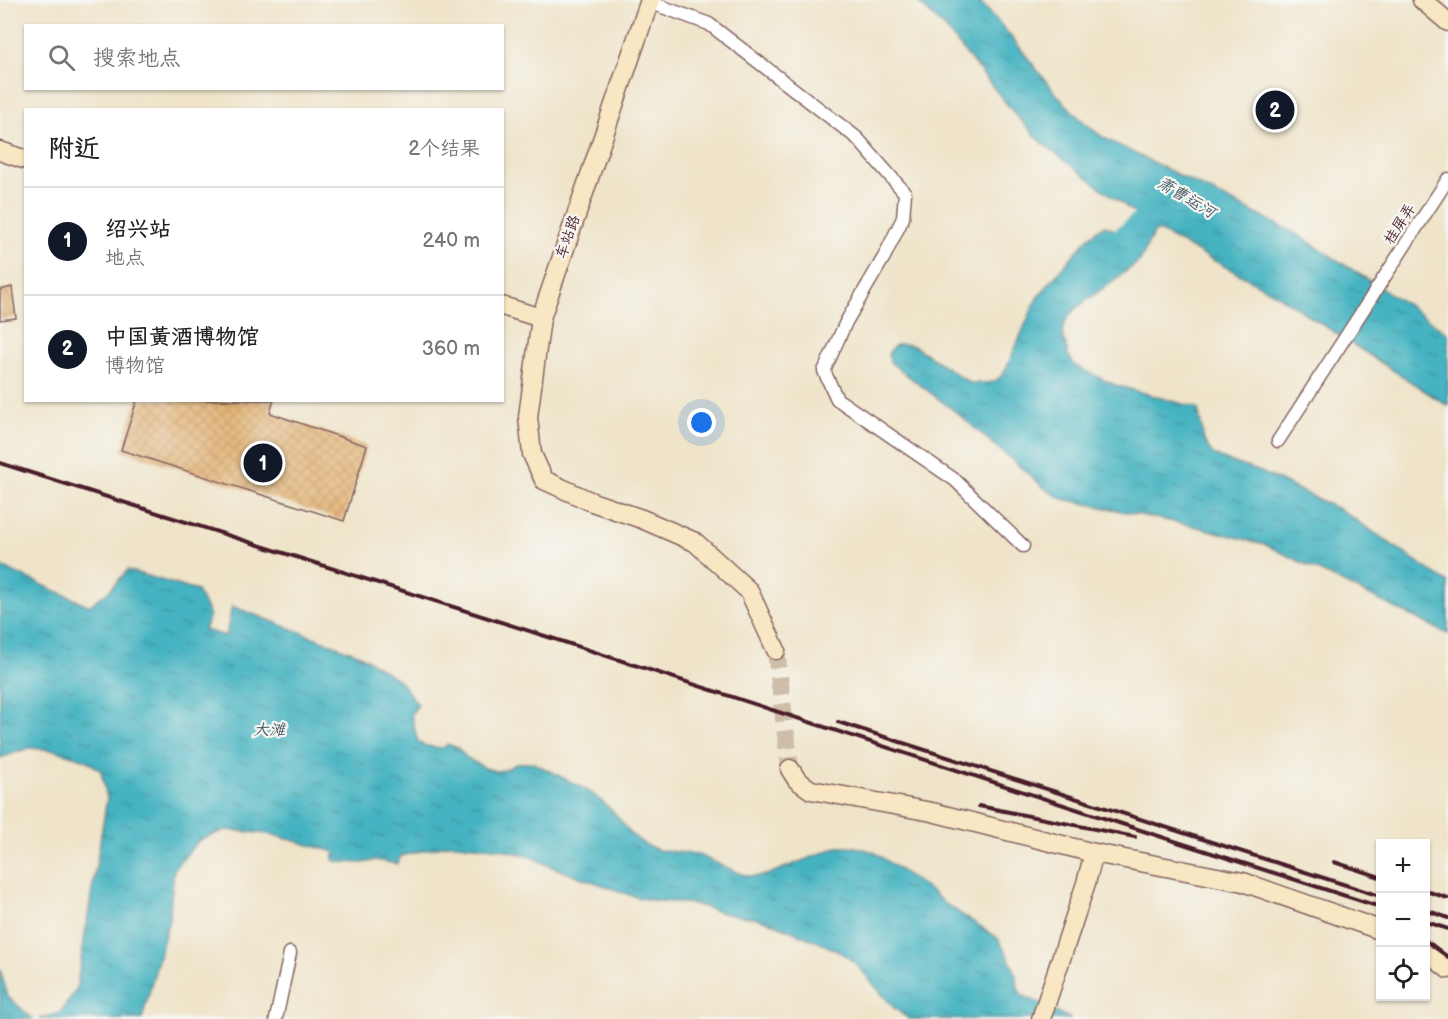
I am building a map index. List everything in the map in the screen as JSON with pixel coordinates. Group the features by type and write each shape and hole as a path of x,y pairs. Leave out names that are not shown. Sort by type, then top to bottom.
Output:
{"street":[{"path":"1422,0 1448,22"},
{"path":"649,1 709,24 857,138 905,193 903,218 884,257 846,322 824,371 837,399 954,480 1023,546"},
{"name":"车站路","path":"649,1 541,318 528,417 532,454 544,480 592,502 642,519 695,542 748,591 776,650"},
{"path":"0,151 24,159"},
{"name":"桂屏弄","path":"1278,441 1448,179"},
{"path":"504,307 541,318"},
{"path":"790,769 797,780 811,790 932,812 1094,853 1243,882 1376,929"},
{"path":"1041,1019 1094,853"},
{"path":"276,1019 290,953"},
{"path":"1430,955 1448,969"}],"water":[{"name":"萧曹运河","path":"916,0 978,0 1010,35 1068,107 1104,138 1295,233 1411,307 1448,334 1448,406 1274,293 1159,231 1154,232 1140,261 1076,308 1064,325 1063,334 1068,355 1075,366 1115,385 1198,408 1204,441 1212,453 1261,472 1341,510 1448,583 1448,634 1266,545 1194,526 1063,499 1048,491 956,412 891,363 888,355 893,348 899,344 910,345 970,383 995,381 1006,369 1037,298 1088,238 1104,225 1124,234 1141,218 1043,144 1015,114 946,29"},
{"name":"大滩","path":"0,566 90,606 106,594 128,570 197,591 210,615 204,630 226,636 232,606 360,655 399,680 418,705 411,714 418,742 426,746 443,748 447,744 458,748 472,761 496,771 518,763 534,763 594,795 612,810 631,834 644,844 658,850 696,854 746,876 769,874 837,847 856,847 874,852 932,892 944,903 998,938 1013,966 1022,995 1071,1019 909,1019 894,1008 855,963 823,944 756,918 726,914 695,904 636,897 552,867 531,857 502,849 450,844 401,856 397,864 376,860 363,863 340,862 333,860 335,852 270,834 226,830 199,840 174,869 169,919 142,1019 39,1019 60,1013 76,990 107,798 101,771 86,760 54,750 29,748 0,758"},
{"path":"0,969 8,997 33,1019 0,1019"}],"building":[{"path":"12,287 16,318 0,320 0,290"},
{"path":"136,402 273,402 270,413 367,446 344,521 121,450"}],"waterway":[{"path":"1109,242 1151,207"}],"tunnel":[{"path":"776,650 790,769"}],"railway":[{"path":"0,463 564,642 1376,906"},
{"path":"838,722 1376,895"},
{"path":"979,806 1135,837"},
{"path":"1334,862 1376,876"},
{"path":"1430,892 1448,898"},
{"path":"1430,911 1448,918"},
{"path":"1430,923 1448,929"},
{"path":"1430,944 1448,957"}],"place":[{"name":"中国黄酒博物馆","path":"1275,110"},
{"name":"绍兴站","path":"263,463"}]}
